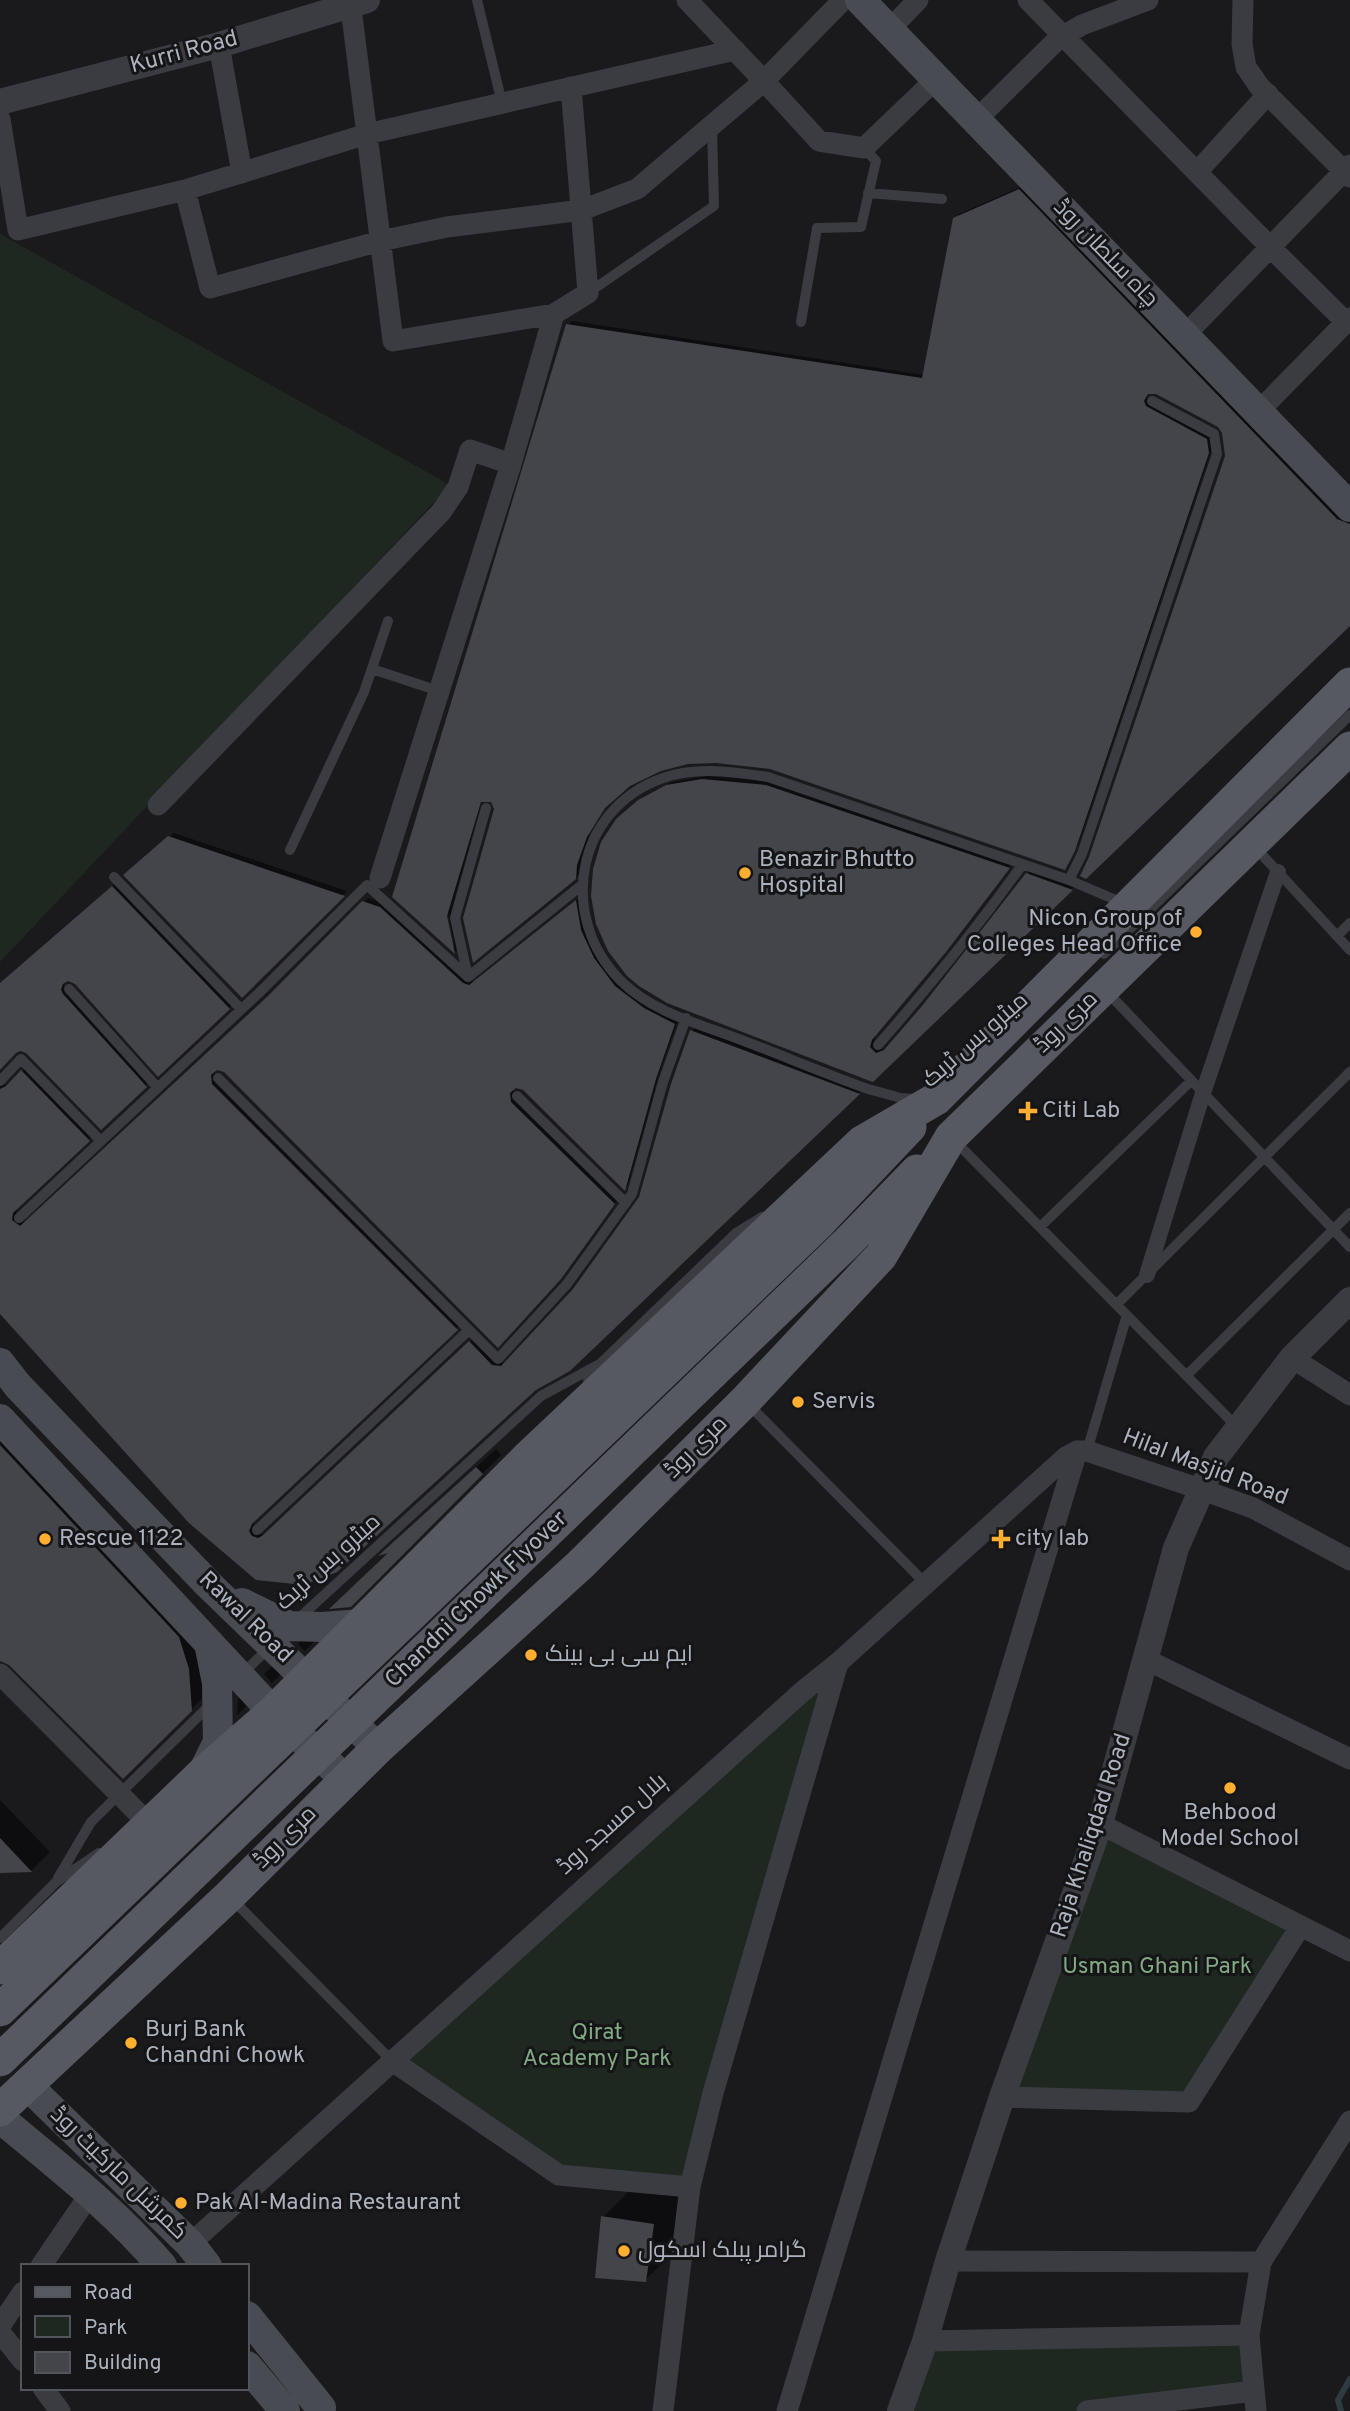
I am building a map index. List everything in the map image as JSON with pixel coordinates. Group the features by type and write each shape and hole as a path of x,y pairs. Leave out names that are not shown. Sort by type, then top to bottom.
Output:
{"main road":[{"name":"چاہ سلطان روڈ","path":"860,0 1350,508"},
{"name":"مری روڈ","path":"0,1968 203,1773 298,1673 862,1143 936,1099 1350,684"},
{"name":"مری روڈ","path":"0,2110 229,1896 345,1779 580,1565 745,1401 881,1256 951,1137 1350,748"},
{"name":"Chandni Chowk Flyover","path":"0,2010 820,1222 936,1099"},
{"name":"Chandni Chowk Flyover","path":"0,2060 846,1244 951,1137"},
{"name":"Rawal Road","path":"0,1363 18,1386 208,1584 378,1748"},
{"name":"Rawal Road","path":"0,1419 209,1643 345,1779"},
{"path":"208,1584 257,1612 289,1626 322,1627 356,1619"},
{"path":"203,1773 218,1742 216,1684 209,1643"},
{"path":"0,2060 27,2085"},
{"name":"کمرشل مارکیٹ روڈ","path":"27,2085 198,2255"},
{"name":"کمرشل مارکیٹ روڈ","path":"0,2119 90,2194 160,2264"},
{"path":"248,2317 326,2410"},
{"path":"248,2367 285,2411"}],"street":[{"path":"687,0 820,141 864,148 936,79"},
{"path":"185,190 210,288 380,241 446,228 582,210 637,189 764,81 843,0"},
{"path":"889,30 918,0"},
{"path":"1028,0 1270,247 1348,320 1258,412"},
{"path":"976,120 1064,36 1082,25 1148,0"},
{"path":"1184,336 1348,171 1259,86 1247,67 1242,44 1243,0"},
{"path":"356,2 367,134 393,341 554,314 588,293 571,88"},
{"name":"Kurri Road","path":"0,102 219,45 356,2"},
{"path":"219,45 242,173"},
{"path":"0,119 18,230 185,190 367,134 735,50"},
{"path":"1197,172 1268,94"},
{"path":"380,878 511,464 554,314"},
{"path":"158,805 441,512 458,487 470,450 511,464"},
{"path":"1147,1275 1203,1093 1278,872"},
{"name":"Raja Khaliqdad Road","path":"900,2411 1002,2097 1100,1824 1176,1548 1216,1457 1293,1358 1350,1300"},
{"path":"1293,1358 1350,1395"},
{"path":"787,2411 1082,1451"},
{"name":"Hilal Masjid Road","path":"1082,1451 1252,1508 1350,1560"},
{"name":"ہلال مسجد روڈ","path":"198,2255 391,2060 1066,1457 1082,1451"},
{"path":"1147,1660 1350,1759"},
{"path":"663,2411 690,2186 713,2093 838,1663"},
{"path":"0,1674 149,1824"},
{"path":"1100,1824 1350,1951"},
{"path":"1002,2097 1189,2102 1300,1927"},
{"path":"391,2060 559,2175 690,2186"},
{"path":"1087,2411 1255,2401 1249,2335 1261,2262 1350,2121"},
{"path":"42,2264 90,2194"},
{"path":"948,2261 1261,2262"},
{"path":"0,2326 21,2295"},
{"path":"0,2332 21,2358"},
{"path":"925,2340 1249,2335"},
{"path":"44,2390 60,2411"}],"lane":[{"path":"477,0 502,103"},
{"path":"588,293 714,206 712,125"},
{"path":"801,322 817,228 861,227 876,161 864,148"},
{"path":"868,193 942,199"},
{"path":"1069,880 1082,853 1217,454 1214,435 1152,401"},
{"path":"290,849 364,692 388,621"},
{"path":"372,669 439,691"},
{"path":"1093,964 1350,715"},
{"path":"936,1099 901,1098 868,1089 664,1010 623,983 605,963 589,933 582,896 584,866 592,844 601,826 614,810 646,785 686,772 740,773 768,777 1069,880 1128,905"},
{"path":"468,977 455,918 486,808"},
{"path":"1264,857 1350,950"},
{"path":"878,1045 979,925 1022,865"},
{"path":"114,877 241,1009"},
{"path":"468,977 583,884"},
{"path":"19,1218 368,885 468,977"},
{"path":"1337,936 1350,923"},
{"path":"69,989 158,1087"},
{"path":"1112,997 1350,1247"},
{"path":"218,1078 498,1359 567,1284 632,1194 663,1082 686,1018"},
{"name":"میٹرو بس ٹریک","path":"418,1550 556,1423 601,1363 736,1233 861,1157 944,1098 1003,1048"},
{"path":"0,1081 21,1059 101,1141"},
{"path":"1117,1304 1350,1072"},
{"path":"1040,1227 1191,1081"},
{"path":"517,1096 626,1203"},
{"path":"951,1137 1238,1428"},
{"path":"1187,1375 1350,1213"},
{"path":"1082,1451 1128,1315"},
{"path":"257,1530 469,1330"},
{"name":"میٹرو بس ٹریک","path":"55,1882 91,1822 319,1599 541,1396 601,1363"},
{"path":"745,1401 925,1583"},
{"path":"321,1642 356,1619"},
{"name":"میٹرو بس ٹریک","path":"0,1938 55,1882 128,1834 237,1728"},
{"path":"229,1896 391,2060"}],"green space":[{"path":"0,234 450,485 0,962"},
{"name":"Qirat Academy Park","path":"838,1663 690,2187 559,2175 391,2060"},
{"name":"Usman Ghani Park","path":"1104,1830 1300,1927 1189,2102 1002,2097"},
{"path":"1249,2335 1254,2391 1087,2411 900,2411 925,2341"}],"building":[{"path":"1019,189 1337,519 1350,524 1350,626 1086,879 1080,876 1089,857 1225,456 1222,433 1218,427 1156,394 1148,394 1144,401 1146,406 1207,439 1209,453 1075,851 1065,870 770,769 716,763 688,764 661,771 630,786 605,808 587,837 577,865 576,879 473,963 463,918 494,809 491,802 481,802 447,916 455,954 392,897 566,324 922,378 953,218"},
{"path":"702,779 766,785 1010,868 946,952 872,1040 870,1047 876,1053 884,1050 922,1006 1026,873 1073,890 873,1082 667,1003 627,976 608,951 596,924 591,896 593,869 601,842 616,819 638,800 666,785"},
{"path":"168,836 345,896 242,998 123,875"},
{"path":"112,886 230,1009 158,1077 75,984 68,981 63,984 63,994 147,1087 101,1130 26,1053 16,1053 0,1070 0,983"},
{"path":"576,900 581,930 594,958 615,986 644,1008 675,1024 656,1079 625,1191 523,1090 516,1088 510,1093 511,1102 615,1204 561,1279 498,1348 224,1072 217,1070 211,1075 212,1084 458,1330 252,1524 249,1531 252,1536 262,1536 469,1341 492,1365 501,1366 573,1289 639,1197 671,1084 690,1030 860,1094 570,1371 536,1390 337,1572 304,1585 256,1580 189,1523 0,1314 0,1089 21,1070 90,1141 13,1213 12,1220 20,1226 268,996 362,901 380,907 463,983 469,985"},
{"name":"Rescue 1122","path":"0,1445 179,1637 189,1669 192,1711 123,1779 9,1665 0,1661"},
{"path":"476,1467 483,1474 351,1607 329,1609 388,1553 378,1556"},
{"path":"0,1838 32,1872 0,1873"},
{"name":"گرامر پبلک اسکول","path":"601,2216 654,2224 646,2282 595,2278"}],"waterway":[{"path":"1341,2411 1338,2400 1350,2379"}],"place":[{"name":"Benazir Bhutto Hospital","path":"745,873"},
{"name":"Nicon Group of Colleges Head Office","path":"1196,932"},
{"name":"Citi Lab","path":"1028,1111"},
{"name":"Servis","path":"798,1402"},
{"name":"Rescue 1122","path":"45,1539"},
{"name":"city lab","path":"1001,1539"},
{"name":"ایم سی بی بینک","path":"531,1655"},
{"name":"Behbood Model School","path":"1230,1788"},
{"name":"Burj Bank Chandni Chowk","path":"131,2043"},
{"name":"Pak Al-Madina Restaurant","path":"181,2203"},
{"name":"گرامر پبلک اسکول","path":"624,2251"}]}
